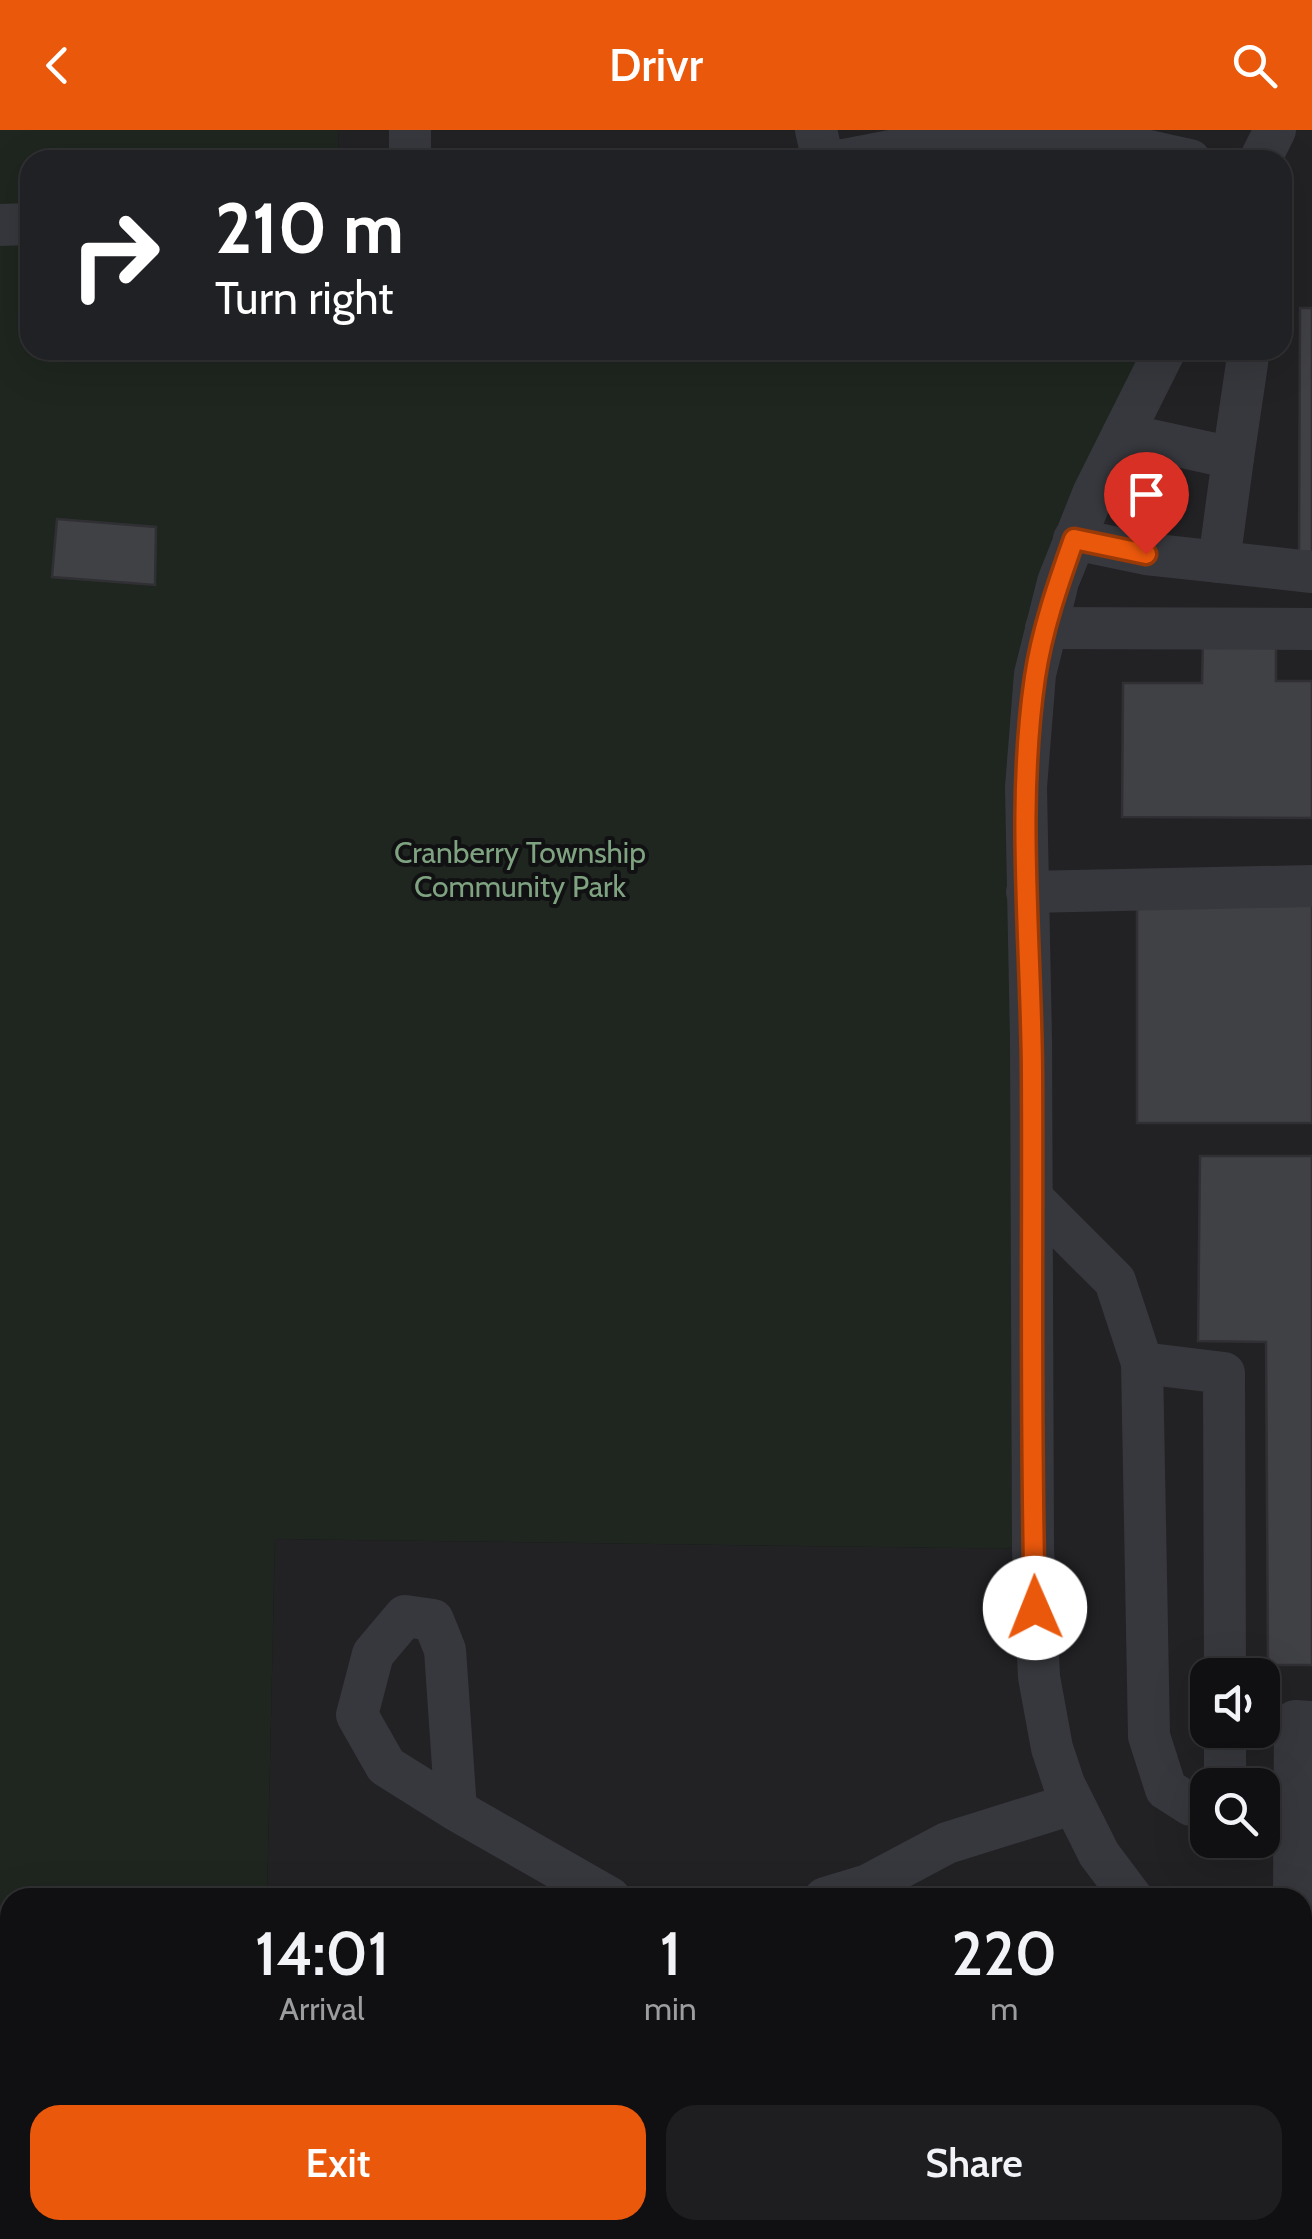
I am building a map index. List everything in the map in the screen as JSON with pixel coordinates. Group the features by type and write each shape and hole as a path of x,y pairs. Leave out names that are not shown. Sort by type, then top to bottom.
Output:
{"street":[{"path":"902,150 974,138 1040,134 1140,150"},
{"path":"1116,1888 1072,1804 1052,1748 1036,1638 1027,892 1030,722 1035,674 1046,628 1074,539 1160,360"},
{"path":"1219,562 1247,360"},
{"path":"1123,434 1232,458"},
{"path":"1074,539 1146,554 1312,572"},
{"path":"1046,628 1312,629"},
{"path":"1027,892 1312,886"},
{"path":"1033,1199 1115,1282 1142,1362 1148,1736 1166,1790 1190,1804"},
{"path":"1142,1362 1224,1373 1225,1658"},
{"path":"1294,1888 1290,1815 1296,1722 1312,1722"},
{"path":"858,1888 946,1844 1072,1804"},
{"path":"456,1810 592,1888"}],"shaded area":[{"path":"338,130 1312,130 1312,1888 267,1888 275,1539 1033,1549 1030,722 1161,360 1292,360 1292,150 339,150"}],"green space":[{"name":"Cranberry Township Community Park","path":"0,130 338,130 339,150 20,150 20,360 1168,360 1046,628 1033,1549 275,1539 267,1888 0,1888"}],"building":[{"path":"1300,308 1312,308 1312,552 1299,552"},
{"path":"57,519 156,527 155,585 52,577"},
{"path":"1203,638 1276,639 1276,681 1312,681 1312,818 1122,817 1123,683 1202,683"},
{"path":"1137,903 1312,903 1312,1123 1137,1123"},
{"path":"1200,1156 1312,1156 1312,1665 1280,1665 1280,1658 1268,1658 1266,1342 1198,1341"}],"route":[{"path":"1035,1608 1032,1040 1026,860 1026,787 1035,674 1058,582 1074,539 1146,554"}]}
